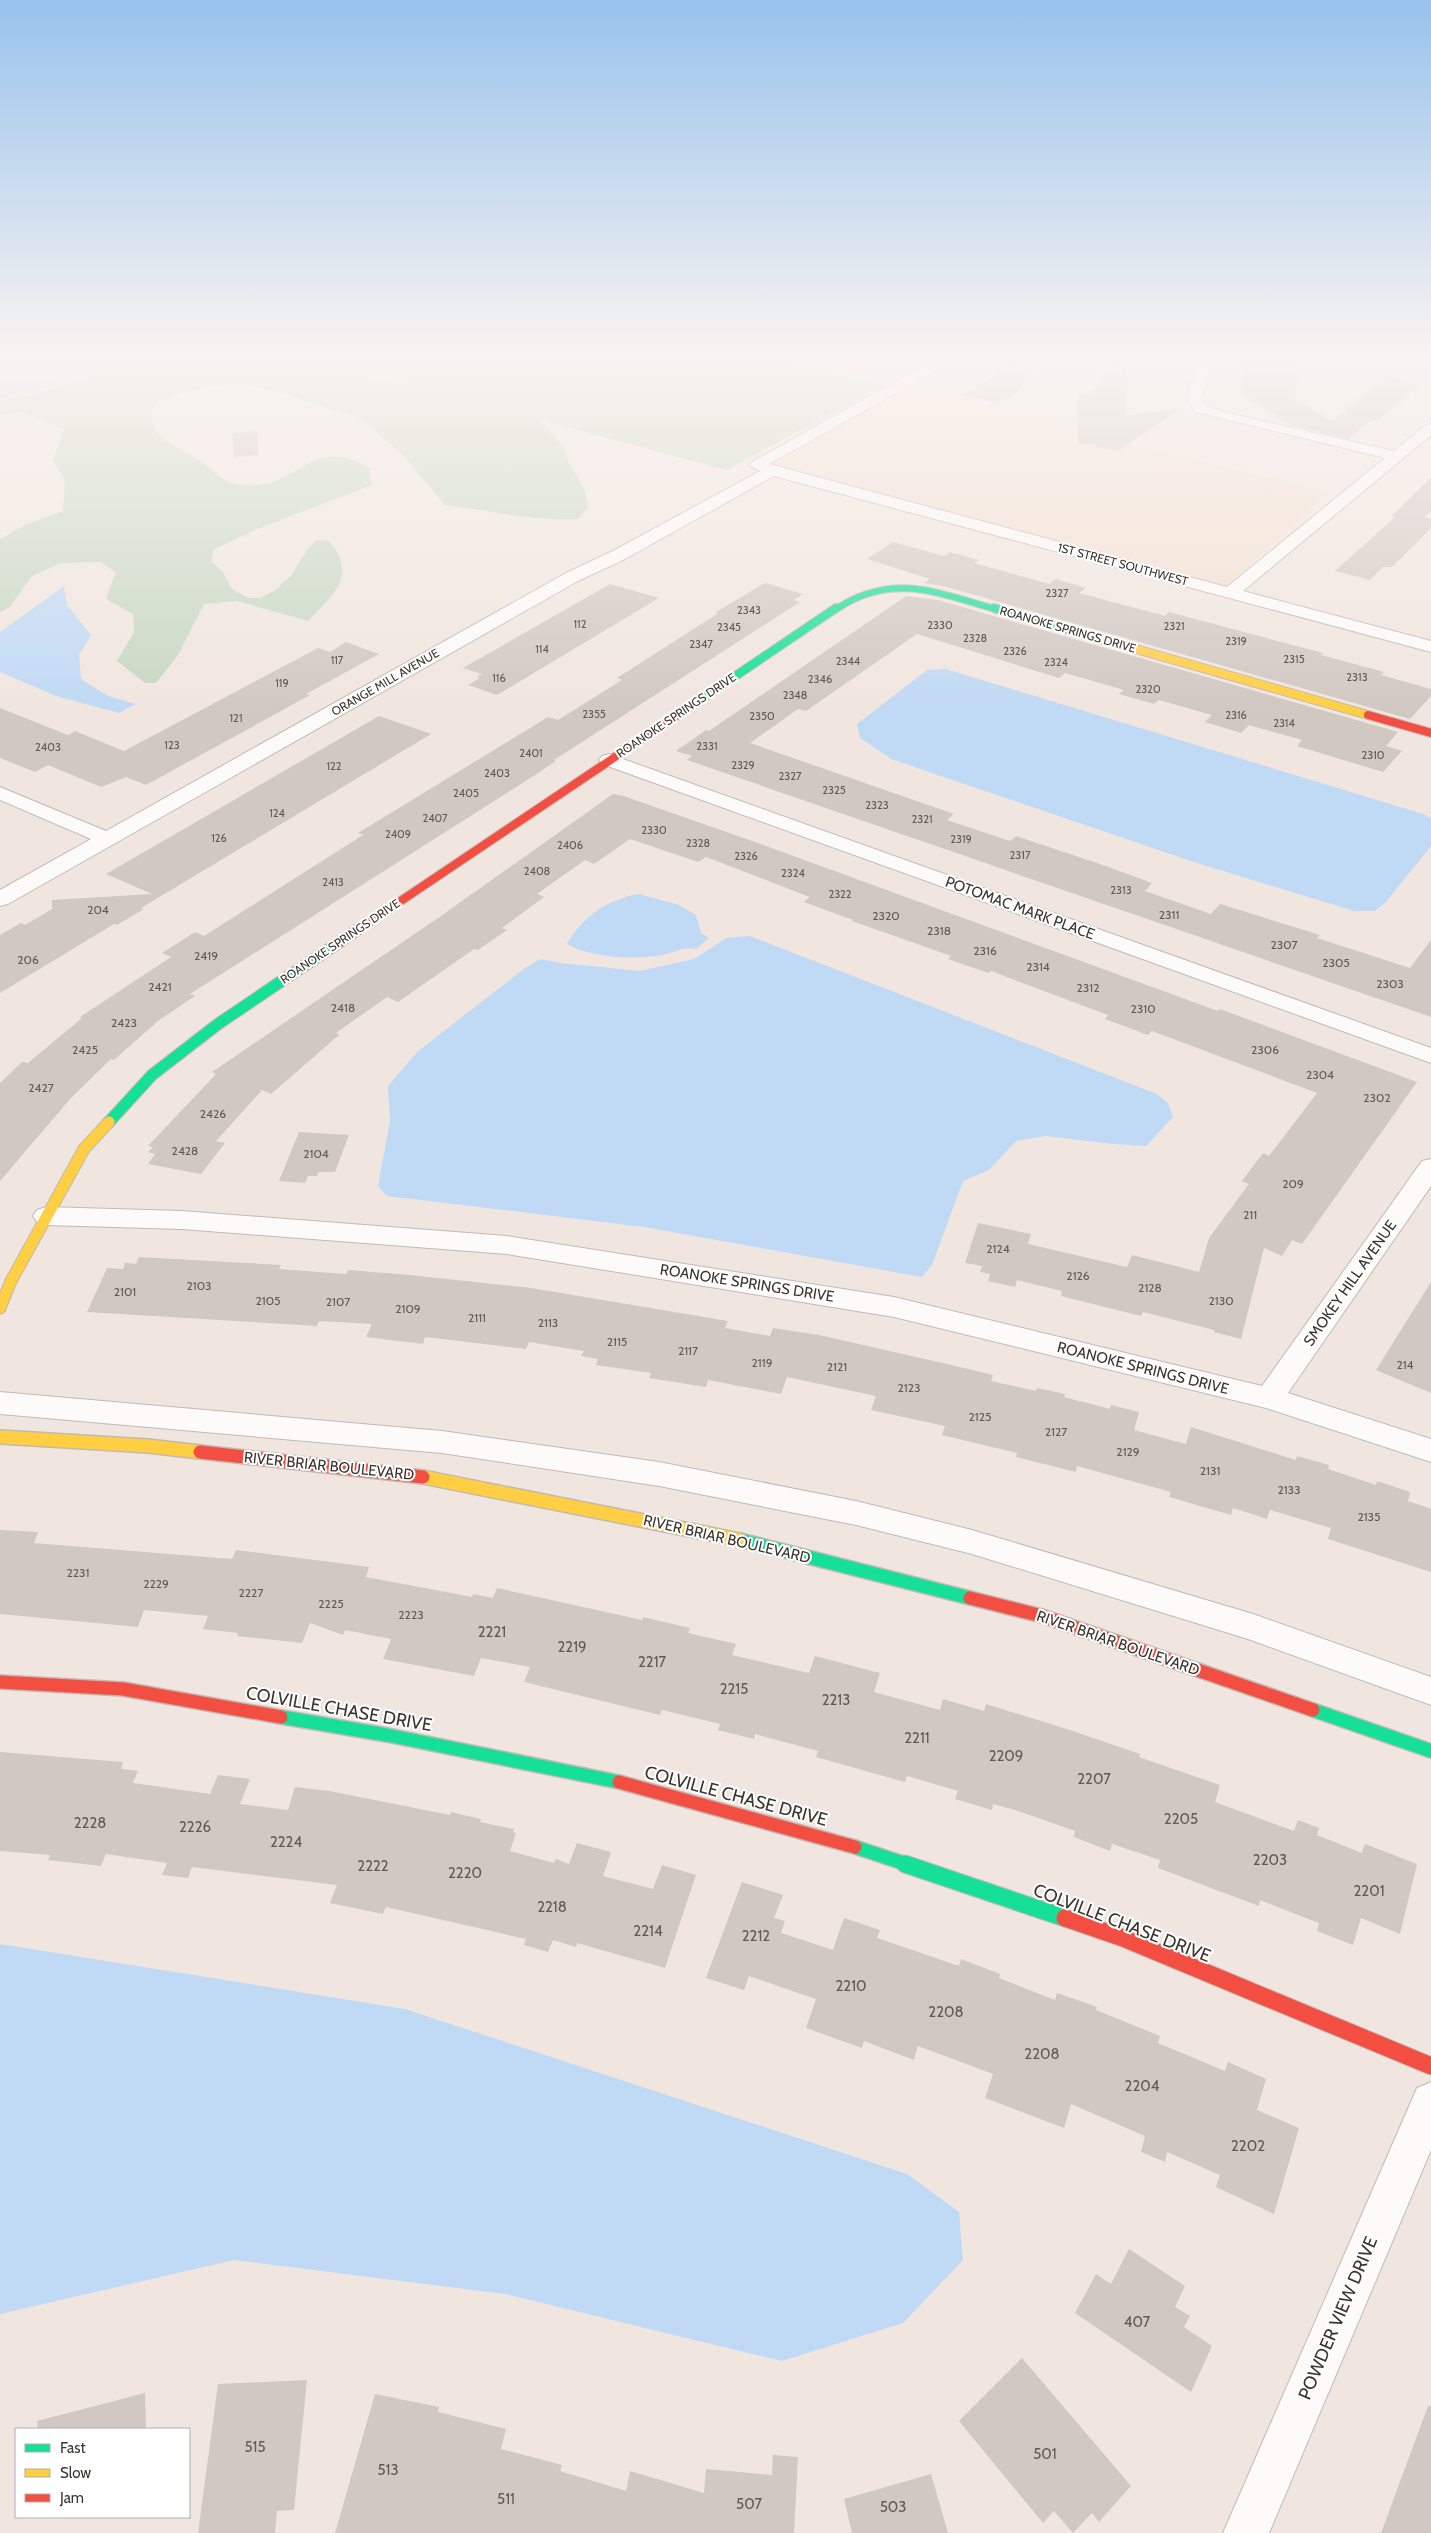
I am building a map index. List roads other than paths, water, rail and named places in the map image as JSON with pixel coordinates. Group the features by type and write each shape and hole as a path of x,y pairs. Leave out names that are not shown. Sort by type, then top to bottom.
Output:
{"street":[{"name":"ORANGE MILL AVENUE","path":"0,899 572,577 619,555 752,475"},
{"name":"1ST STREET SOUTHWEST","path":"791,475 1431,647"},
{"path":"1230,593 1374,475"},
{"name":"ROANOKE SPRINGS DRIVE","path":"0,1308 11,1281 84,1149 152,1075 218,1024 609,760 849,600 867,590 887,585 940,593 1431,733"},
{"name":"POTOMAC MARK PLACE","path":"609,760 1431,1056"},
{"path":"0,793 108,839"},
{"name":"SMOKEY HILL AVENUE","path":"1269,1398 1431,1167"},
{"name":"ROANOKE SPRINGS DRIVE","path":"46,1216 182,1220 507,1244 894,1307 1269,1398 1431,1451"},
{"path":"0,1403 442,1442 659,1474 856,1513 972,1542 1253,1627 1431,1691"},
{"name":"RIVER BRIAR BOULEVARD","path":"0,1437 148,1446 442,1479 736,1539 1042,1616 1431,1751"},
{"name":"COLVILLE CHASE DRIVE","path":"0,1682 124,1689 387,1735 610,1779 861,1849 1114,1935 1431,2066"},
{"name":"POWDER VIEW DRIVE","path":"1246,2533 1431,2102"}],"water":[{"path":"64,586 67,605 91,635 79,655 81,679 108,696 136,704 119,713 56,696 0,672 0,632"},
{"path":"946,669 1423,814 1431,818 1431,846 1385,903 1375,911 1354,911 1194,862 891,759 860,738 857,724 927,670"},
{"path":"639,894 679,905 696,915 701,933 709,938 696,949 687,948 651,957 600,955 577,949 567,944 580,926 597,911 617,900"},
{"path":"750,936 1157,1094 1168,1103 1173,1117 1146,1146 1046,1136 1016,1141 989,1170 963,1181 932,1265 922,1277 644,1227 387,1196 378,1186 390,1121 388,1086 417,1052 525,968 540,959 640,971 694,959 726,938"},
{"path":"0,1944 405,2009 907,2174 959,2212 963,2260 903,2323 782,2361 505,2294 234,2260 0,2314"}]}
